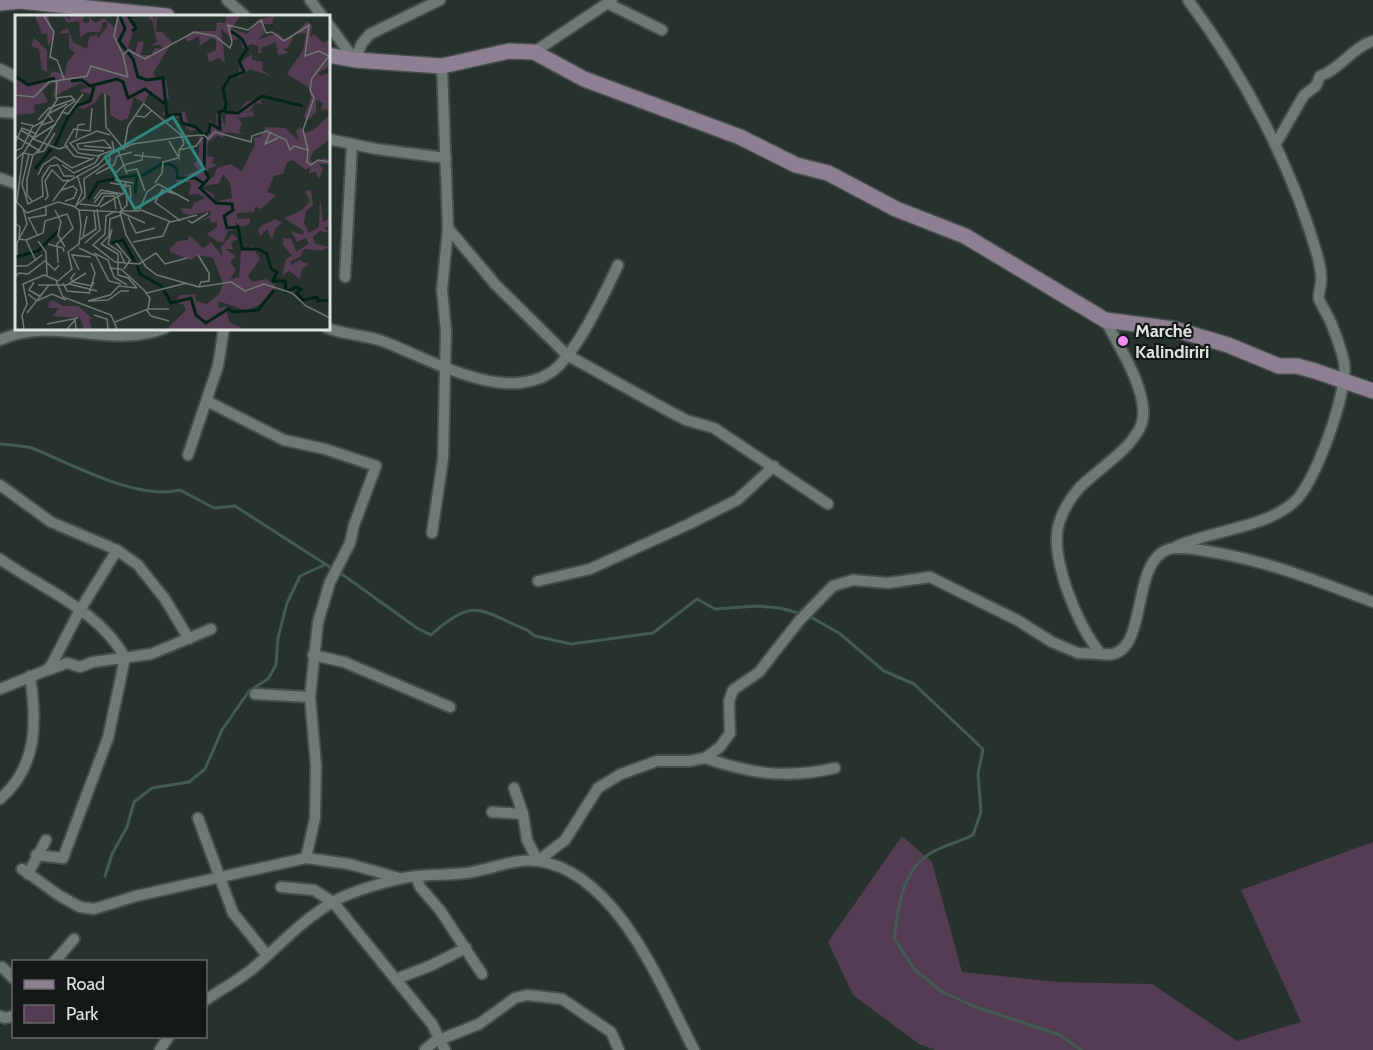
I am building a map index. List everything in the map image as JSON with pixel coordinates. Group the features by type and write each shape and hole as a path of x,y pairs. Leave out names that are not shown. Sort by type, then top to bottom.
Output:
{"street":[{"path":"227,0 244,15"},
{"path":"310,0 321,15"},
{"path":"355,60 362,43 370,34 440,0"},
{"path":"538,861 565,840 598,788 608,781 657,761 689,761 705,758 720,747 730,733 729,701 733,690 759,672 799,621 833,586 853,580 888,583 930,577 1078,653 1111,656 1119,653 1127,642 1141,605 1147,570 1156,558 1169,549 1272,516 1299,497 1313,473 1339,406 1345,380 1344,362 1331,322 1319,297 1322,280 1317,255 1300,204 1275,145 1228,58 1188,0"},
{"path":"0,3 20,1 88,12 147,15"},
{"path":"534,52 610,2 662,30"},
{"path":"330,27 355,60"},
{"path":"1275,145 1304,95 1316,86 1320,76 1332,72 1362,45 1373,41"},
{"path":"330,55 355,60 442,66 509,51 534,52 584,79 712,125 796,165 828,173 896,209 965,236 1106,320 1174,329 1228,345 1279,366 1297,366 1373,391"},
{"path":"432,533 443,459 446,331 442,291 448,228 442,66"},
{"path":"0,69 15,76"},
{"path":"0,112 15,113"},
{"path":"330,139 446,158"},
{"path":"345,277 352,144"},
{"path":"0,178 15,184"},
{"path":"448,228 488,276 567,355 686,420 714,429 774,466 828,504"},
{"path":"330,329 382,341 444,369 498,382 529,381 550,373 567,355 602,299 618,265"},
{"path":"1101,654 1087,637 1064,578 1058,545 1058,527 1066,507 1079,488 1125,448 1138,432 1144,419 1143,400 1106,320"},
{"path":"0,340 15,333 33,330"},
{"path":"50,330 123,337 151,334 160,330"},
{"path":"188,455 218,366 224,330"},
{"path":"207,401 284,440 325,449 376,466 350,543 333,576 318,622 310,697 316,765 315,807 306,858"},
{"path":"538,581 590,569 689,524 737,500 774,466"},
{"path":"0,485 51,522 117,550 150,577 189,639"},
{"path":"1169,549 1185,548 1207,551 1278,566 1373,602"},
{"path":"47,670 117,550"},
{"path":"0,559 80,610 109,634 125,658 108,738 63,858 36,855"},
{"path":"0,689 67,663 80,667 93,662 151,654 211,629"},
{"path":"313,655 344,662 450,707"},
{"path":"0,799 20,779 33,743 34,703 30,676"},
{"path":"255,694 310,697"},
{"path":"705,758 738,770 766,775 814,772 835,768"},
{"path":"514,788 523,814 526,840 538,861"},
{"path":"492,812 523,814"},
{"path":"198,818 233,913 267,955"},
{"path":"46,840 25,871 80,907 94,909 136,896 306,858 349,864 399,878"},
{"path":"207,999 267,955 297,926 333,902 399,878 453,875 504,863 538,861 565,871 592,887 612,908 644,954 694,1050"},
{"path":"416,876 420,887 440,909 482,974"},
{"path":"281,887 314,890 333,902 432,1024 445,1050"},
{"path":"56,960 74,939"},
{"path":"396,979 430,966 466,948"},
{"path":"2,967 12,976"},
{"path":"207,991 218,992"},
{"path":"425,1050 439,1039 479,1024 515,999 536,996 562,999 611,1032 619,1050"}],"green space":[{"path":"902,836 932,862 962,972 1058,982 1152,984 1237,1041 1301,1022 1241,890 1373,842 1373,1050 936,1050 919,1044 853,995 828,942"}],"waterway":[{"path":"0,444 32,448 125,486 163,492 180,490 214,508 235,506 333,569"},
{"path":"105,876 112,854 127,827 134,802 152,788 189,782 205,769 222,730 249,691 268,679 276,665 278,638 287,603 300,576 324,565"},
{"path":"339,572 417,628 431,635 457,615 477,610 498,617 535,636 571,644 653,633 697,599 715,609 757,606 780,608 802,614"},
{"path":"809,616 839,633 884,671 914,684 983,749 978,774 981,812 973,835 929,854 912,870 903,891 894,938 915,970 941,991 973,1006 1060,1035 1081,1050"}],"place":[{"name":"Marché Kalindiriri","path":"1123,341"}]}
